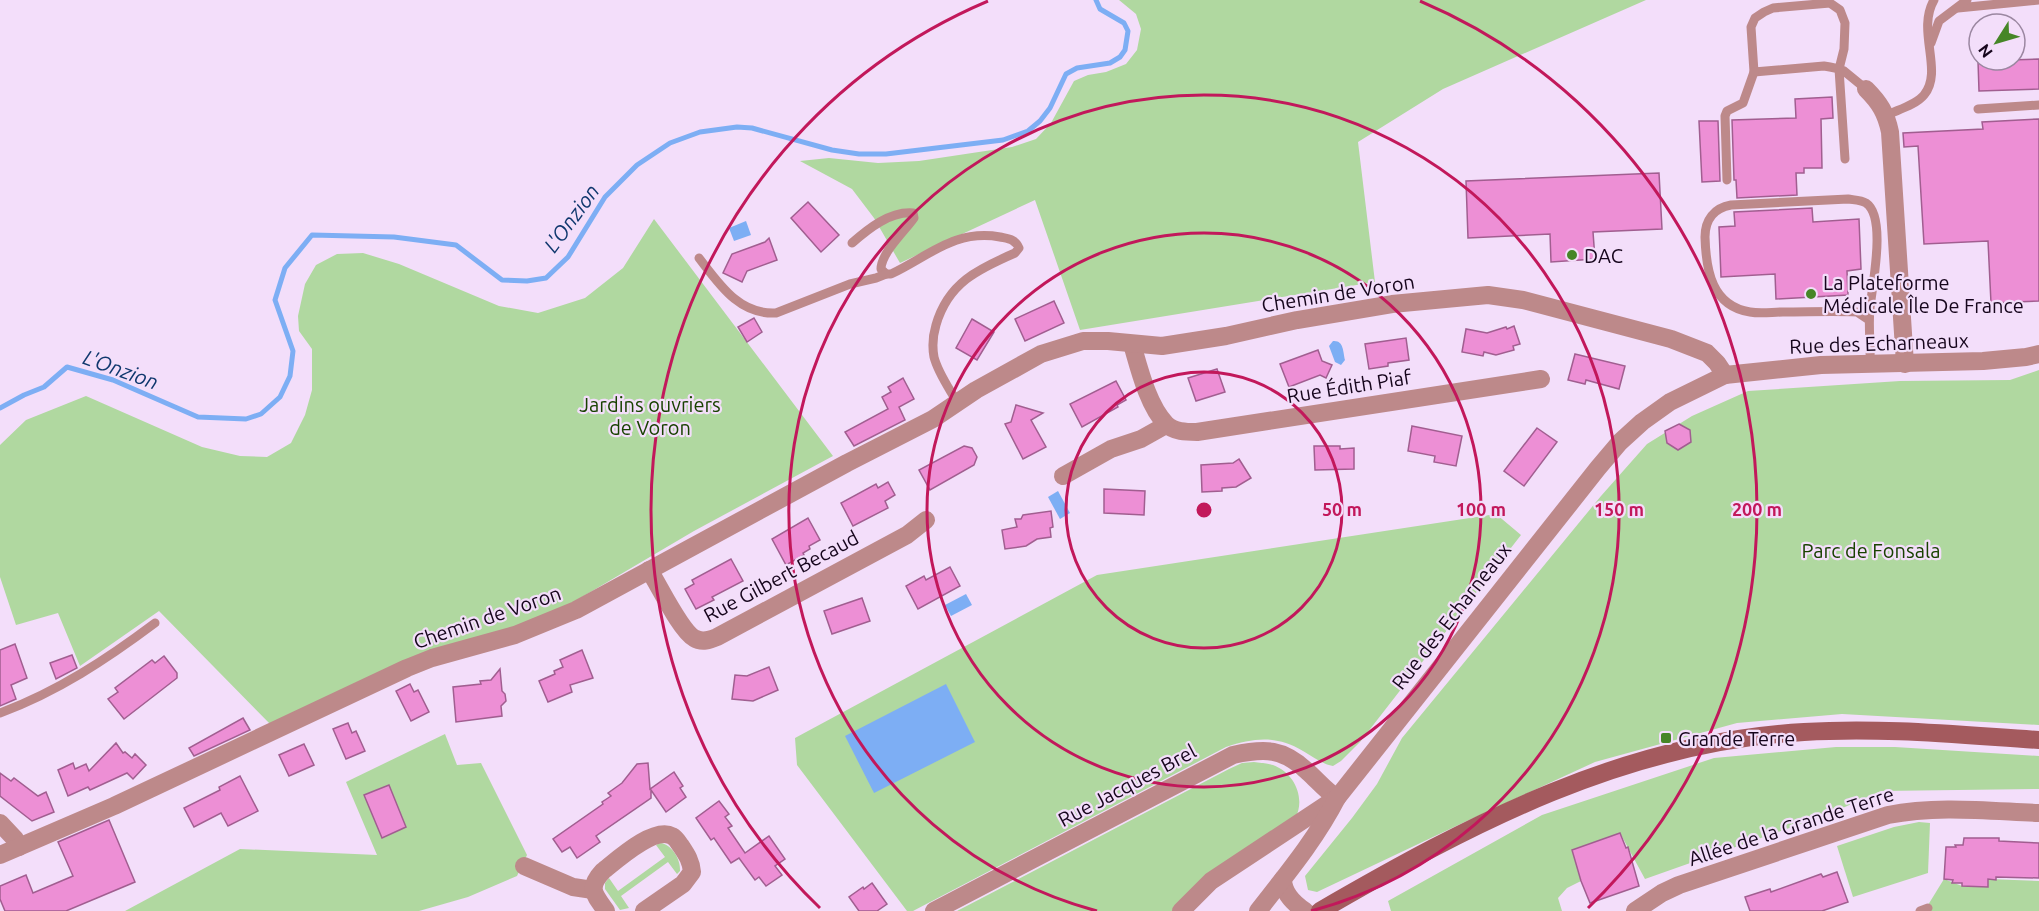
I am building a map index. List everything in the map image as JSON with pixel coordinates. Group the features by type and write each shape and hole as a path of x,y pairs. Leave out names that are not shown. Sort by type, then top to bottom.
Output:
{"street":[{"path":"1866,89 1879,102 1887,115 1890,132 1905,364"},
{"name":"Chemin de Voron","path":"0,855 114,806 408,668 432,658 515,635 576,610 846,463 933,419 957,402 1041,354 1083,341 1162,346 1392,304 1488,295 1523,300 1671,339 1707,353 1725,375"},
{"path":"1063,476 1111,449 1141,439 1166,425 1146,388 1132,344"},
{"name":"Rue des Echarneaux","path":"1258,911 1326,819 1337,798 1620,442 1642,422 1670,402 1725,375 1821,365 1983,361 2039,354"},
{"name":"Rue Édith Piaf","path":"1166,425 1181,432 1197,432 1541,379"},
{"name":"Rue Gilbert Becaud","path":"650,570 685,630 695,639 705,641 717,637 907,535 926,520"},
{"path":"1320,911 1447,840 1538,797 1599,773 1676,751 1744,739 1803,732 1877,730 2039,740"},
{"name":"Rue Jacques Brel","path":"934,911 1233,755 1257,750 1275,751 1309,772 1324,789 1337,798"},
{"name":"Rue des Echarneaux","path":"1181,911 1211,881 1337,798"},
{"name":"Allée de la Grande Terre","path":"1635,911 1679,885 1888,815 1931,810 2039,813"},
{"path":"0,823 15,839 19,847"},
{"path":"606,911 593,890 594,883 603,871 651,836 670,834 675,837 688,856 692,864 692,872 683,884 644,911"},
{"path":"524,866 573,887 593,890"},
{"path":"1282,879 1287,894 1297,906 1305,911"}],"lane":[{"path":"1887,115 1923,96 1929,83 1932,65 1926,24 1934,0"},
{"path":"1929,48 1939,21 1967,0"},
{"path":"1958,8 2039,0"},
{"path":"1727,180 1725,116 1727,111 1743,103 1754,72 1750,27 1755,18 1773,8 1830,3 1840,10 1845,23 1843,57 1839,69 1845,159"},
{"path":"1754,72 1824,66 1839,69 1866,89"},
{"path":"1978,109 2039,105"},
{"path":"1869,320 1857,312 1752,312 1729,305 1720,297 1709,277 1705,237 1708,221 1714,212 1731,205 1848,200 1866,203 1875,219 1877,261 1869,320 1870,364"},
{"path":"852,243 884,220 899,214 913,213 914,218 881,264 886,274"},
{"path":"699,258 726,294 739,304 767,313 776,313 850,284 891,274 966,236 985,234 1013,240 1019,248 1015,253 978,270 961,283 947,298 939,315 933,335 934,356 957,402"},
{"path":"0,713 67,683 155,623"}],"green space":[{"path":"1119,0 1646,0 1443,89 1358,142 1375,282 1080,330 1035,200 900,263 874,218 852,189 800,161 829,158 878,163 919,161 1012,147 1036,139 1051,123 1074,81 1126,64 1137,50 1141,29 1136,14"},
{"name":"Jardins ouvriers de Voron","path":"654,219 833,456 694,531 565,607 272,726 159,611 80,666 58,613 16,625 0,577 0,445 26,420 86,396 202,447 240,456 267,457 291,443 305,415 312,390 312,349 299,331 298,316 305,284 316,265 337,254 363,253 399,264 499,306 538,313 585,298 623,268"},
{"name":"Parc de Fonsala","path":"2039,370 2039,725 1842,714 1737,723 1595,762 1317,892 1308,890 1305,876 1377,784 1402,738 1601,496 1647,444 1692,416 1748,391 1900,381 2010,380"},
{"path":"1496,514 1521,535 1360,742 1333,766 1293,746 1274,740 1256,740 1226,747 913,911 907,911 797,765 795,738 1097,575"},
{"path":"445,734 457,765 481,763 527,855 517,876 468,897 419,911 125,911 240,849 377,855 346,782"},
{"path":"1836,747 1895,747 2039,756 2039,789 1881,791 1829,814 1645,879 1620,833 1572,850 1581,881 1567,888 1558,898 1562,911 1391,911 1388,901 1542,815 1714,758"},
{"path":"1242,763 1273,765 1293,780 1299,795 1295,819 1176,911 957,911 1229,769"},
{"path":"1919,822 1930,823 1928,873 1853,897 1837,846 1894,827"},
{"path":"660,843 668,846 675,853 680,871 677,874 668,862 621,896 629,908 620,910 605,889 605,883 609,878 618,891 665,857 656,845"},
{"path":"1944,879 1962,886 1987,887 1988,879 2039,881 2039,911 1928,911 1928,905"}],"water":[{"path":"746,221 751,235 734,241 729,228"},
{"path":"1333,341 1339,342 1342,347 1345,360 1341,365 1335,362 1329,346"},
{"path":"1058,491 1070,513 1060,519 1048,497"},
{"path":"966,594 972,605 951,616 945,605"},
{"path":"946,684 975,742 874,793 845,736"}],"building":[{"path":"2027,59 2039,59 2039,89 1979,91 1978,72 2027,72"},
{"path":"1832,97 1833,118 1821,119 1822,168 1804,168 1804,173 1796,173 1797,195 1737,198 1736,180 1734,180 1732,120 1796,118 1795,99"},
{"path":"2039,119 2039,301 1991,303 1988,241 1924,244 1918,146 1904,147 1903,133 1983,129 1982,122"},
{"path":"1699,121 1718,121 1720,181 1702,182"},
{"path":"1659,173 1662,229 1593,232 1595,259 1551,262 1550,234 1468,238 1466,181"},
{"path":"808,202 839,235 821,252 791,218"},
{"path":"1812,208 1813,222 1859,219 1861,269 1847,271 1848,295 1776,299 1775,274 1721,277 1719,227 1735,226 1734,212"},
{"path":"769,238 777,260 747,271 742,282 723,273 732,254 765,242"},
{"path":"1054,301 1064,323 1025,341 1015,319"},
{"path":"754,318 762,332 747,342 738,327"},
{"path":"972,319 994,332 977,360 956,348"},
{"path":"1514,326 1520,344 1513,346 1514,350 1496,355 1484,352 1483,356 1462,352 1466,329 1487,333"},
{"path":"1406,338 1409,360 1369,369 1365,344"},
{"path":"1318,350 1322,361 1332,365 1326,378 1320,375 1289,387 1280,364"},
{"path":"1575,354 1625,366 1619,389 1586,380 1585,384 1568,380"},
{"path":"1217,369 1225,392 1196,401 1188,378"},
{"path":"903,378 914,399 899,407 905,420 854,446 845,432 888,409 882,397 891,392 888,387"},
{"path":"1116,381 1126,400 1082,427 1070,404"},
{"path":"1016,405 1043,413 1031,420 1046,447 1023,459 1005,424 1011,422"},
{"path":"1679,424 1690,430 1691,442 1678,450 1667,443 1665,431"},
{"path":"1412,426 1462,436 1456,466 1434,462 1435,456 1408,451"},
{"path":"1537,428 1557,442 1524,486 1504,471"},
{"path":"964,446 972,448 977,457 974,465 930,490 919,470"},
{"path":"1314,446 1354,448 1354,469 1315,470"},
{"path":"1239,459 1251,478 1236,487 1222,488 1222,491 1202,492 1201,465 1233,463"},
{"path":"888,482 895,495 885,501 888,508 853,526 841,503 876,484 878,488"},
{"path":"1104,489 1145,491 1144,515 1104,513"},
{"path":"1051,511 1053,527 1050,528 1051,537 1037,539 1026,546 1005,549 1002,530 1017,527 1015,519 1021,519 1023,515"},
{"path":"808,518 820,540 809,546 810,549 803,553 804,555 786,565 772,539"},
{"path":"731,559 743,581 712,597 714,600 696,609 685,589 694,584 692,580"},
{"path":"950,567 960,586 918,609 906,586 924,576 926,580"},
{"path":"862,598 870,621 832,634 824,611"},
{"path":"15,644 27,678 11,685 16,699 0,706 0,650"},
{"path":"582,650 593,678 570,685 572,692 548,702 539,681 555,674 554,671 563,667 560,660"},
{"path":"72,655 77,668 56,679 50,663"},
{"path":"164,656 177,673 177,678 124,719 108,699 118,692 115,688 152,660 155,663"},
{"path":"769,667 778,690 753,701 732,699 735,675 747,676"},
{"path":"500,669 502,691 506,701 501,706 502,716 456,722 453,687 481,684 480,681 491,680"},
{"path":"410,684 414,692 418,690 429,712 411,721 396,691"},
{"path":"243,718 250,730 194,756 189,748"},
{"path":"348,723 352,733 356,731 365,751 346,759 333,729"},
{"path":"116,743 123,753 125,752 132,758 135,754 146,765 133,779 127,773 90,790 88,787 68,796 58,770 73,763 75,769 86,764 89,771"},
{"path":"304,744 314,765 289,776 279,755"},
{"path":"648,763 650,789 674,772 683,786 680,788 686,797 666,812 651,790 651,798 596,836 600,842 577,858 570,847 562,852 553,839 603,804 602,802 611,796 608,793 622,783 637,764"},
{"path":"0,773 11,781 14,778 38,796 46,792 54,812 32,821 0,796"},
{"path":"240,776 258,811 228,826 221,813 194,827 184,808 220,790 219,787"},
{"path":"389,785 406,827 382,838 364,795"},
{"path":"719,801 729,814 725,817 732,826 728,828 745,853 769,836 785,859 775,866 782,875 766,886 759,877 755,880 739,858 731,863 714,838 711,840 696,818"},
{"path":"109,820 135,882 66,911 5,911 0,899 0,886 26,875 33,893 73,876 58,842"},
{"path":"1620,833 1626,848 1628,847 1639,886 1590,903 1572,850"},
{"path":"1964,838 1999,838 1999,841 2039,843 2039,878 1996,877 1996,880 1988,879 1988,887 1962,886 1962,883 1952,883 1953,880 1944,879 1946,847 1963,845"},
{"path":"1837,872 1848,902 1822,911 1750,911 1745,897 1770,889 1771,892 1821,874 1823,877"},
{"path":"872,883 887,904 877,911 859,911 849,897"}],"waterway":[{"name":"L'Onzion","path":"0,408 44,387 67,367 113,380 198,417 246,419 261,414 280,397 290,376 293,351 275,300 285,268 312,235 394,237 456,245 502,280 527,281 546,278 568,257 605,197 637,165 670,143 700,132 737,127 752,128 832,150 859,154 886,154 1003,140 1028,131 1050,108 1066,74 1077,68 1110,63 1120,57 1125,50 1128,31 1124,23 1100,9 1096,0"}],"place":[{"name":"DAC","path":"1572,255"},
{"name":"La Plateforme Médicale Île De France","path":"1811,294"},
{"name":"Grande Terre","path":"1666,738"}]}
